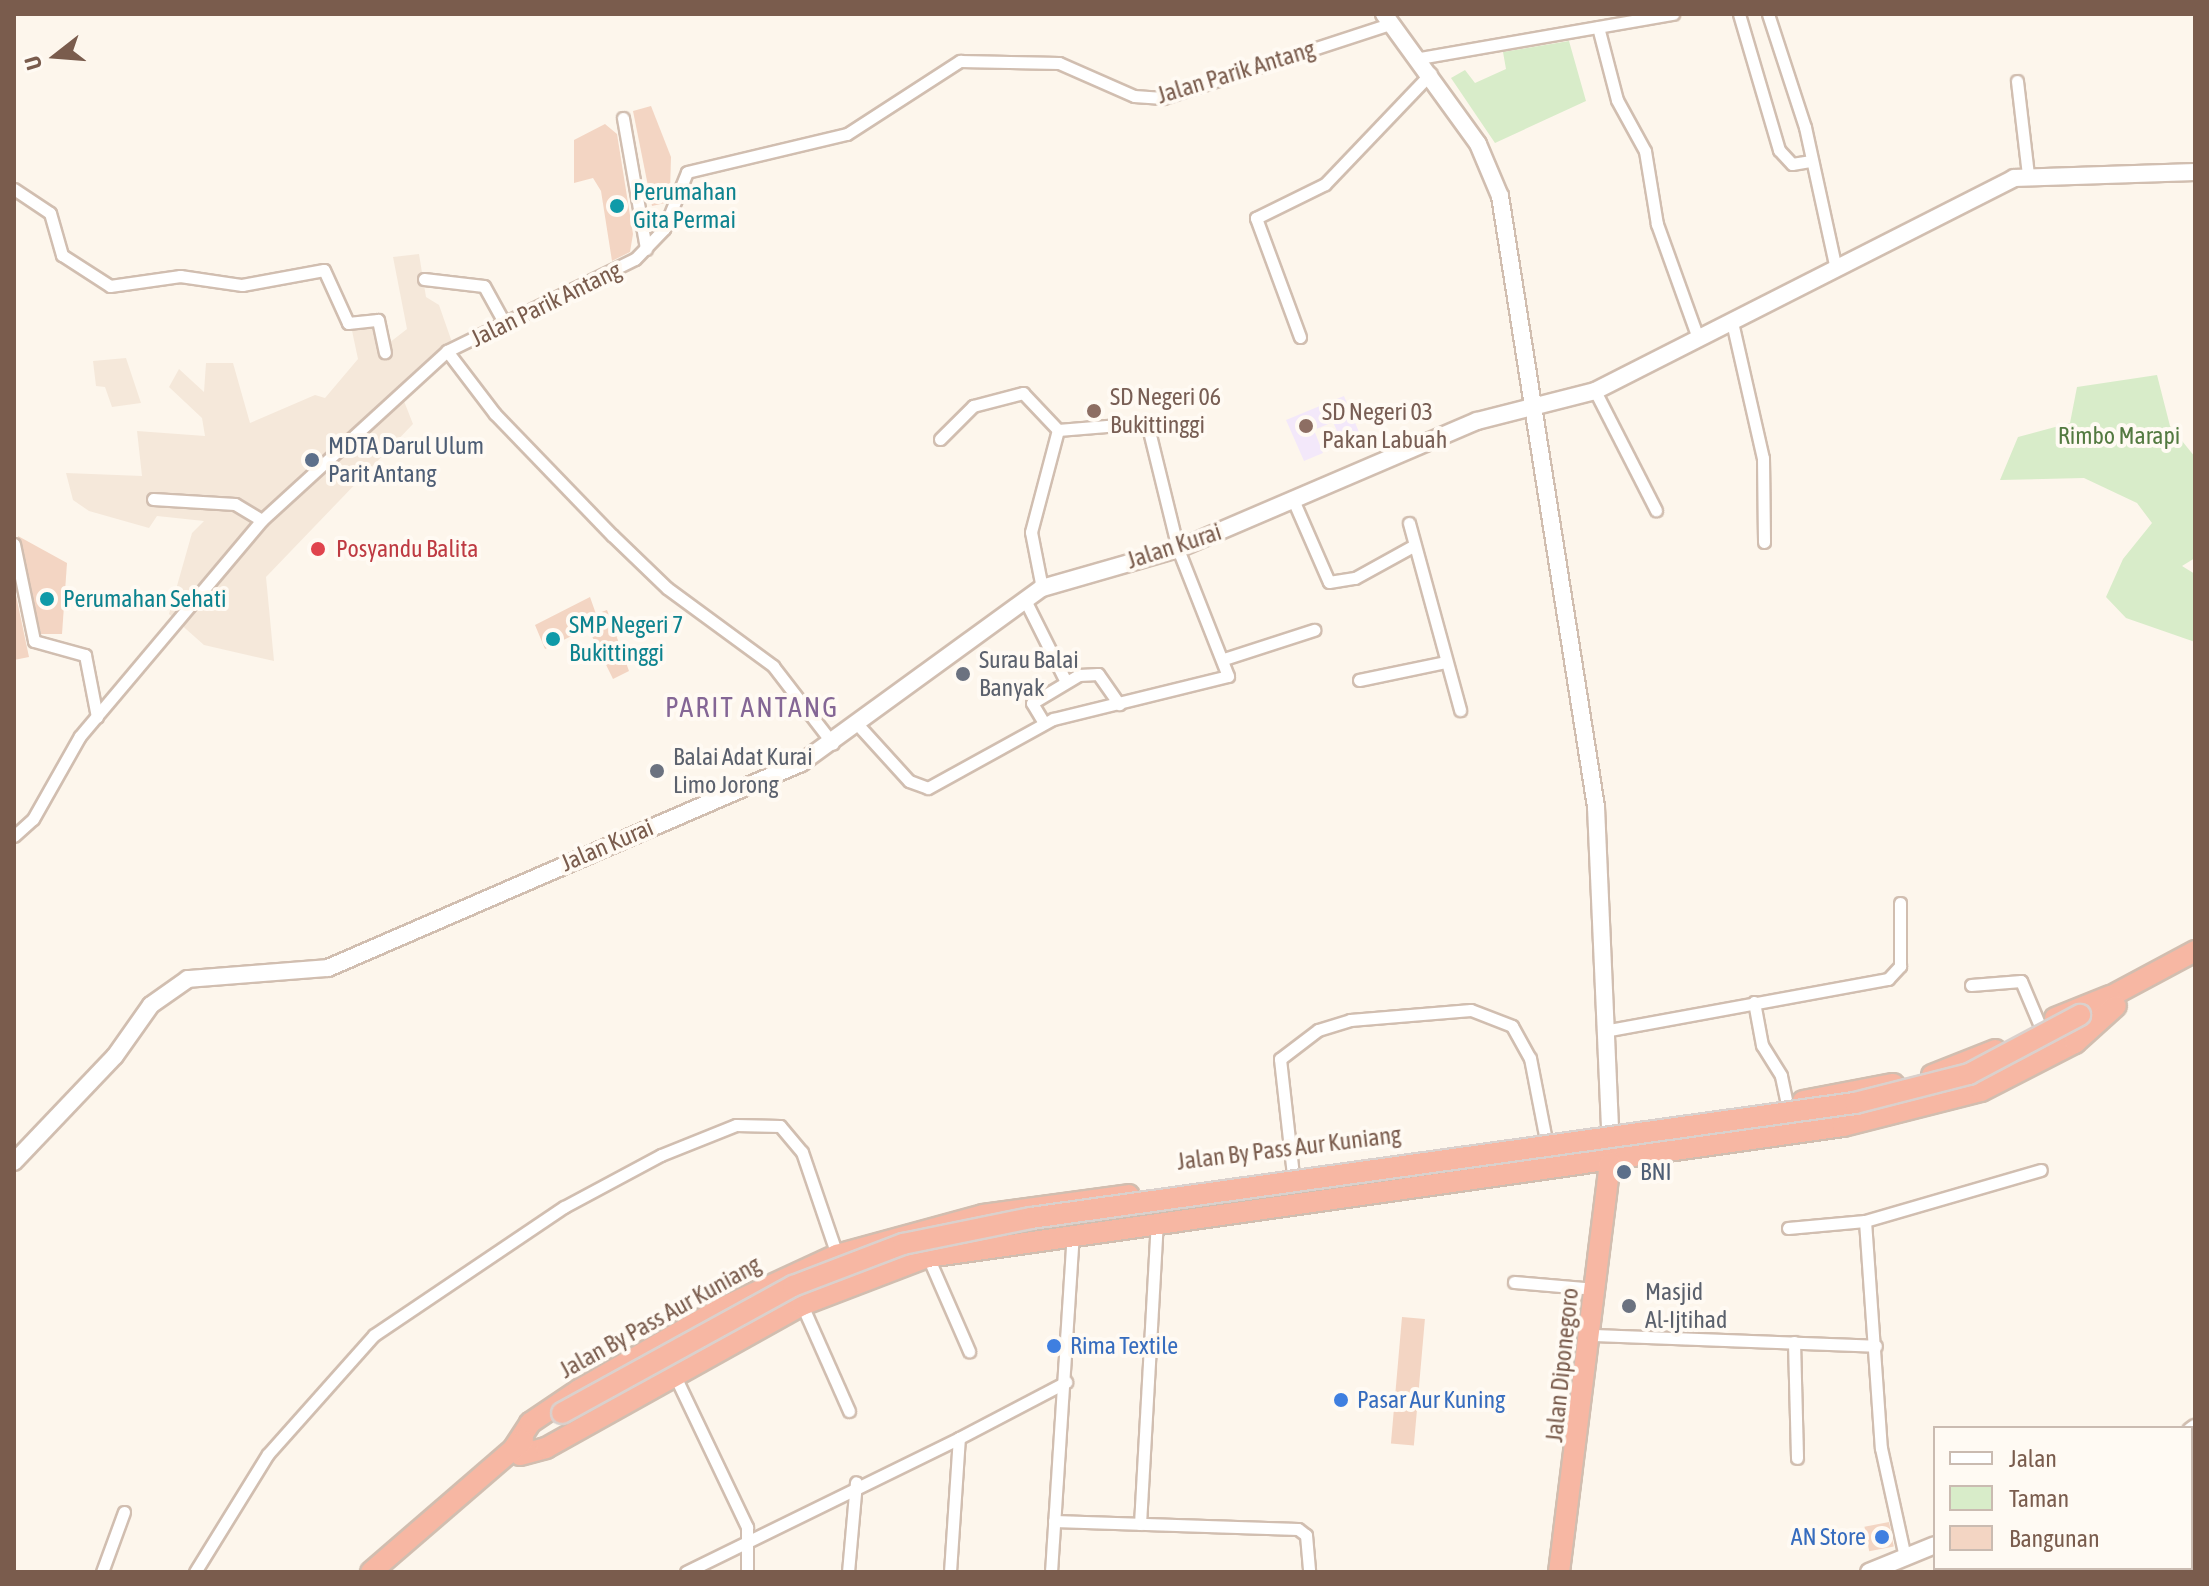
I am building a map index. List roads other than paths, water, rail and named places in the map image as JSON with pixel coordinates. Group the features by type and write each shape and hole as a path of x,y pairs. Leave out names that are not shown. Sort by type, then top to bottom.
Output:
{"highway":[{"name":"Jalan By Pass Aur Kuniang","path":"371,1572 517,1452 566,1416 796,1295 934,1245 1858,1114 1974,1082 2195,951"},
{"name":"Jalan By Pass Aur Kuniang","path":"390,1572 517,1452 530,1423 579,1390 720,1309 837,1255 983,1215 1610,1131 1787,1104 1942,1072 2040,1026 2113,1001 2195,967"},
{"name":"Jalan By Pass Aur Kuniang","path":"517,1452 546,1448 673,1372 802,1305 928,1257 1073,1232 1610,1162 1843,1126 1951,1101 2052,1058 2113,1001"},
{"path":"1432,1156 1435,1184"},
{"name":"Jalan Diponegoro","path":"1559,1572 1593,1335 1610,1162"}],"street":[{"path":"1420,58 1673,14"},
{"path":"1739,14 1779,150 1792,164 1810,161"},
{"path":"1768,14 1810,161 1836,269"},
{"path":"1388,18 1431,73 1478,144 1500,196 1537,409 1596,807 1610,1131"},
{"name":"Jalan Parik Antang","path":"14,836 33,819 97,717 262,520 447,351 505,324 646,249 664,229 687,172 847,134 960,61 1059,63 1134,96 1163,98 1388,18"},
{"path":"1598,27 1617,100 1645,151 1657,224 1698,338"},
{"path":"1300,337 1256,218 1325,184 1431,73"},
{"path":"2017,81 2028,175 2195,172"},
{"path":"623,118 646,249"},
{"name":"Jalan Kurai","path":"14,1162 81,1093 151,1005 188,979 328,968 833,745 1024,598 1042,588 1178,549 1294,502 1477,421 1537,409 1595,391 2028,175"},
{"path":"14,189 50,213 62,255 110,286 180,276 242,285 324,270 348,323 378,320 385,352"},
{"path":"424,279 484,286 505,324"},
{"path":"1732,322 1763,458 1764,542"},
{"path":"447,351 495,414 612,535 667,588 773,666 833,745"},
{"path":"1595,391 1656,510"},
{"path":"940,439 973,406 1023,393 1058,430"},
{"path":"1058,430 1119,425"},
{"path":"859,726 909,781 928,788 1044,723 1222,681 1228,676 1224,659 1178,549 1148,427"},
{"path":"1042,588 1032,522 1058,430"},
{"path":"153,499 235,504 262,520"},
{"path":"1294,502 1329,582 1355,578 1413,546"},
{"path":"1409,523 1460,710"},
{"path":"14,544 34,641 85,655 97,717"},
{"path":"1024,598 1065,680"},
{"path":"1224,659 1314,630"},
{"path":"1359,680 1446,662"},
{"path":"1044,723 1032,703 1065,680 1098,674 1119,704"},
{"path":"1604,1031 1896,974 1900,903"},
{"path":"1971,985 2021,981 2040,1026"},
{"path":"1754,1002 1762,1045 1781,1076 1787,1104"},
{"path":"1293,1175 1280,1059 1318,1030 1350,1020 1471,1010 1512,1026 1530,1058 1546,1140"},
{"path":"195,1572 268,1454 374,1335 564,1207 661,1155 736,1125 780,1126 802,1152 837,1255"},
{"path":"1788,1228 1865,1221 2041,1170"},
{"path":"1140,1524 1157,1221"},
{"path":"1865,1221 1881,1448 1905,1557"},
{"path":"1051,1572 1066,1382 1073,1232"},
{"path":"928,1257 969,1351"},
{"path":"1514,1282 1596,1289"},
{"path":"802,1305 849,1411"},
{"path":"1593,1335 1876,1346"},
{"path":"1794,1342 1797,1458"},
{"path":"673,1372 751,1540 747,1572"},
{"path":"686,1572 856,1482 959,1438 1066,1382"},
{"path":"950,1572 959,1438"},
{"path":"848,1572 856,1482"},
{"path":"102,1572 124,1512"},
{"path":"1054,1521 1298,1529 1306,1535 1309,1572"},
{"path":"1869,1572 1933,1546"}],"place":[{"name":"Perumahan Gita Permai","path":"617,206"},
{"name":"SD Negeri 06 Bukittinggi","path":"1094,411"},
{"name":"SD Negeri 03 Pakan Labuah","path":"1306,426"},
{"name":"MDTA Darul Ulum Parit Antang","path":"312,460"},
{"name":"Posyandu Balita","path":"318,549"},
{"name":"Perumahan Sehati","path":"47,599"},
{"name":"SMP Negeri 7 Bukittinggi","path":"553,639"},
{"name":"Surau Balai Banyak","path":"963,674"},
{"name":"Balai Adat Kurai Limo Jorong","path":"657,771"},
{"name":"BNI","path":"1624,1172"},
{"name":"Masjid Al-Ijtihad","path":"1629,1306"},
{"name":"Rima Textile","path":"1054,1346"},
{"name":"Pasar Aur Kuning","path":"1341,1400"},
{"name":"AN Store","path":"1882,1537"}],"district":[{"name":"PARIT ANTANG","path":"752,707"}],"park label":[{"name":"Rimbo Marapi","path":"2119,436"}]}
